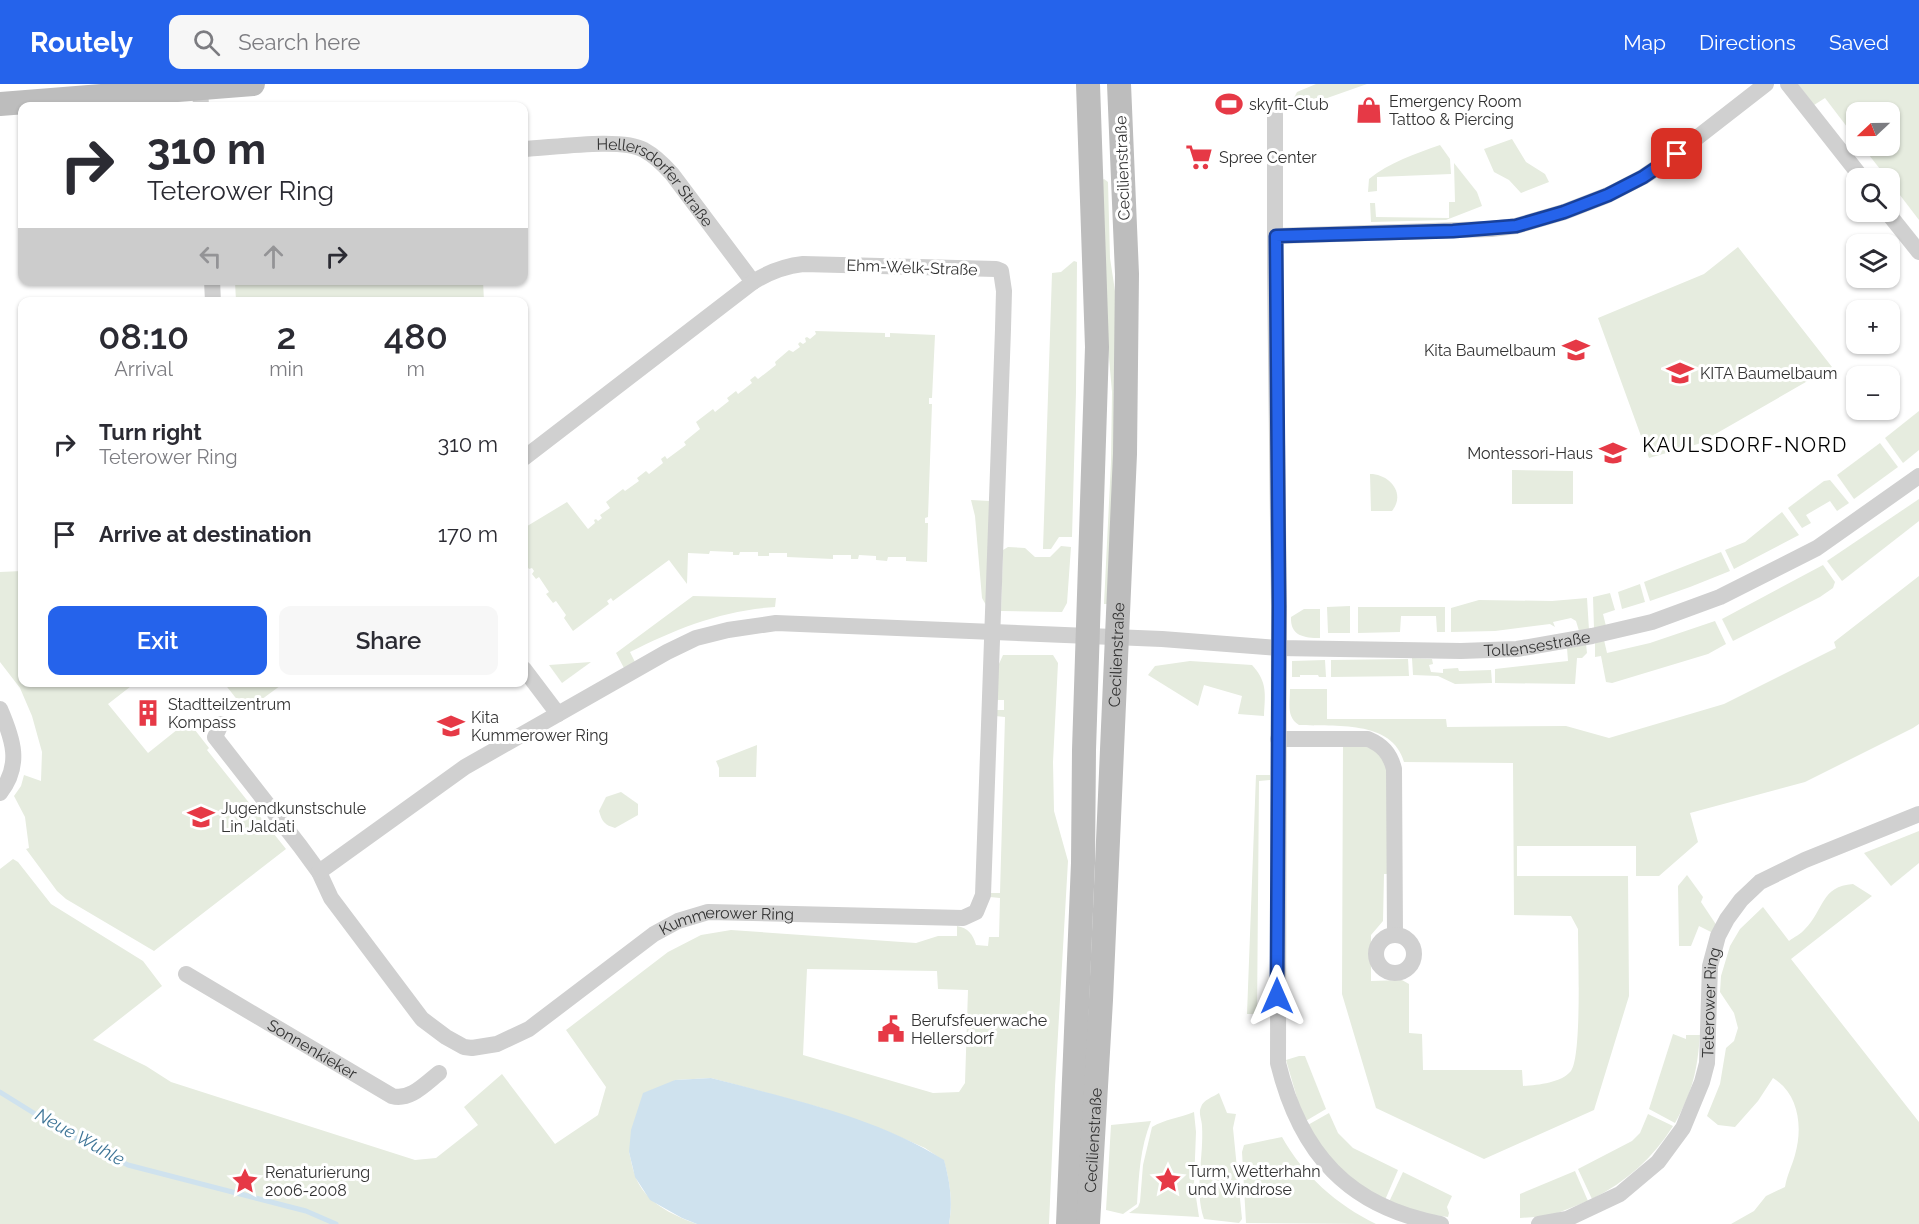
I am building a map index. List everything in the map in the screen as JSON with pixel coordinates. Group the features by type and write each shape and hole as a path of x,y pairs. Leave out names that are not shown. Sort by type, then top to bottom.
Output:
{"street":[{"path":"36,102 200,93 254,84"},
{"name":"Cecilienstraße","path":"1068,1224 1083,863 1097,347 1088,84"},
{"name":"Cecilienstraße","path":"1088,1224 1102,988 1125,454 1126,273 1119,84"},
{"path":"1276,236 1491,229 1516,226 1555,215 1608,195 1643,177 1766,84"},
{"path":"1788,84 1854,168"},
{"path":"0,104 18,103"},
{"path":"1275,114 1279,648 1278,1063 1292,1109 1314,1150 1339,1176 1360,1193 1384,1206 1412,1218 1441,1224"},
{"name":"Hellersdorfer Straße","path":"528,149 622,144 642,148 659,160 672,174 753,282"},
{"path":"1895,222 1919,252"},
{"name":"Ehm-Welk-Straße","path":"528,455 753,282 790,265 996,269 1001,271 1004,291 991,633"},
{"name":"Tollensestraße","path":"1116,637 1279,648 1430,651 1508,649 1592,636 1652,622 1720,597 1799,558 1919,476"},
{"path":"319,872 465,767 696,638 728,630 776,623 1116,637"},
{"name":"Kummerower Ring","path":"221,724 215,736 319,872 331,898 422,1019 456,1043 472,1048 497,1044 529,1029 654,934 678,921 708,912 963,918 976,912 983,895 991,633"},
{"path":"528,674 558,714"},
{"path":"0,709 14,748 13,768 8,782 0,793"},
{"path":"1278,739 1368,739 1380,744 1392,760 1395,935"},
{"name":"Teterower Ring","path":"1539,1224 1566,1219 1620,1194 1658,1162 1683,1128 1702,1082 1707,1063 1710,966 1718,936 1741,900 1760,882 1919,814"},
{"name":"Sonnenkieker","path":"186,974 392,1096 400,1098 410,1095 439,1073"}],"shaded area":[{"path":"1316,84 1367,84 1296,109 1289,108 1297,92"},
{"path":"1798,84 1919,84 1919,220 1900,195 1900,168 1879,168 1870,156 1900,156 1900,102 1846,102 1846,126 1825,98 1814,105"},
{"path":"1512,139 1526,162 1545,174 1549,182 1521,193 1509,180 1494,172 1484,149"},
{"path":"1440,145 1450,159 1451,174 1377,177 1377,191 1368,192 1369,179 1377,173 1403,159"},
{"path":"1454,163 1477,192 1482,206 1446,220 1371,222 1370,203 1375,203 1376,217 1449,218 1449,202 1455,202"},
{"path":"1102,180 1108,182 1110,258 1118,311 1110,604 1104,604 1112,392 1107,335"},
{"name":"KITA Baumelbaum","path":"1738,247 1832,367 1698,444 1649,458 1598,318 1704,274"},
{"path":"1074,261 1077,262 1072,537 1059,537 1051,549 1043,549 1052,273 1061,272"},
{"path":"235,285 483,285 484,297 236,297"},
{"path":"815,331 885,333 885,337 890,337 890,333 935,335 932,398 929,398 929,404 932,404 928,517 925,518 925,523 928,523 927,562 906,561 906,557 888,557 887,561 876,560 876,556 859,555 858,559 851,559 851,555 833,555 833,559 787,557 787,553 769,553 769,556 758,556 758,552 740,552 739,555 733,555 733,552 710,551 709,554 688,553 687,584 669,560 613,601 611,598 607,601 609,604 573,631 564,618 566,615 556,601 553,603 546,594 549,592 539,577 536,579 532,574 534,571 532,568 528,568 528,526 567,502 588,529 595,523 594,520 598,521 602,518 600,515 610,508 606,502 623,489 625,491 639,481 637,478 646,471 649,474 663,463 661,459 665,456 667,459 686,445 684,442 700,429 696,422 713,409 715,412 729,401 727,398 736,391 738,394 752,383 750,380 755,376 758,379 776,365 775,362 789,350 793,352 800,347 798,344 806,342 805,338 810,339 816,334"},
{"path":"1919,411 1919,450 1903,463 1885,438"},
{"path":"1880,443 1898,467 1854,499 1837,475"},
{"path":"1512,470 1573,471 1573,504 1512,504"},
{"path":"1370,474 1384,477 1394,486 1397,498 1392,511 1371,511"},
{"path":"1830,480 1849,503 1837,511 1830,501 1806,515 1811,523 1802,528 1788,508 1824,481"},
{"path":"1919,499 1919,521 1842,581 1827,561"},
{"path":"971,500 990,501 986,605 982,598 975,516"},
{"path":"1782,512 1799,535 1734,569 1725,550 1745,542"},
{"path":"1061,546 1071,547 1067,603 1062,612 1001,611 1003,550 1008,547 1025,548 1035,557 1050,557"},
{"path":"1721,552 1730,571 1650,601 1644,582"},
{"path":"1823,565 1835,582 1833,588 1820,597 1733,641 1722,619"},
{"path":"18,571 18,685 0,662 0,572"},
{"path":"1919,576 1919,724 1805,782 1690,813 1698,842 1659,876 1636,876 1636,846 1517,846 1517,876 1628,876 1629,996 1594,1110 1484,1159 1376,1108 1342,994 1343,743 1374,750 1387,765 1388,874 1384,874 1383,921 1371,935 1371,981 1402,980 1409,984 1409,1033 1422,1034 1423,1070 1522,1070 1523,1086 1549,1083 1567,1075 1571,1071 1577,1046 1578,929 1571,916 1514,915 1513,763 1404,762 1397,748 1387,738 1375,732 1344,726 1299,725 1290,714 1290,689 1327,689 1327,719 1446,719 1447,727 1566,726 1609,738 1724,704 1836,648 1834,642"},
{"path":"1640,584 1645,602 1622,609 1618,592"},
{"path":"1610,593 1615,610 1603,614 1606,626 1594,629 1593,597"},
{"path":"693,596 776,598 775,607 718,616 682,628 647,644 630,652 635,662 624,668 616,653"},
{"path":"1587,598 1589,630 1579,631 1576,621 1571,618 1553,622 1555,627 1550,624 1495,631 1451,632 1451,608 1479,600 1552,601"},
{"path":"1350,606 1350,633 1328,633 1327,607"},
{"path":"1358,607 1445,607 1445,632 1437,632 1436,616 1401,616 1400,632 1358,633"},
{"path":"1304,609 1320,609 1320,638 1299,635 1293,628 1291,617"},
{"path":"1715,621 1726,644 1708,654 1612,683 1606,682 1601,656 1595,657 1595,641 1604,640 1607,653 1650,643"},
{"path":"1586,644 1587,653 1582,658 1577,658 1575,684 1495,683 1495,669 1568,661 1567,648"},
{"path":"1003,655 1053,655 1058,663 1053,762 1054,811 1068,861 1049,1224 949,1224 950,1192 944,1161 925,1148 884,1130 822,1108 711,1078 675,1080 629,1152 635,1175 645,1193 669,1212 697,1224 0,1224 0,869 13,859 18,862 51,904 143,961 162,986 93,1040 146,1066 171,1082 415,1160 436,1158 478,1125 464,1107 502,1074 555,1144 598,1115 606,1087 566,1030 668,952 701,935 731,930 916,943 938,936 957,936 957,926 970,932 976,945 988,946 989,937 999,937 1000,898 990,897 990,893 1000,893 1005,717 995,716 995,710 1004,710 1004,700 995,700 998,666","holes":["807,969 937,971 938,989 968,990 965,1083 959,1092 933,1093 803,1055"]},
{"path":"1412,658 1432,659 1433,664 1429,665 1431,672 1443,673 1443,669 1458,668 1459,671 1491,670 1492,683 1455,684 1438,676 1413,675"},
{"path":"1408,659 1409,676 1331,677 1331,660"},
{"path":"1325,660 1326,677 1300,675 1300,677 1292,677 1292,661"},
{"path":"1190,661 1252,665 1263,683 1264,716 1238,714 1242,696 1204,685 1198,706 1148,675 1155,666"},
{"path":"591,662 562,683 549,665"},
{"path":"130,687 108,704 148,753 188,721 209,748 207,750 286,849 154,951 66,899 57,891 26,849 29,848 25,817 14,796 21,786 24,775 41,781 42,752 32,716 20,688"},
{"path":"227,687 279,687 246,711"},
{"path":"757,745 756,777 719,777 716,761"},
{"path":"1256,775 1270,775 1270,780 1259,781 1257,1014 1247,1014"},
{"path":"621,792 638,804 638,815 615,828 604,822 599,811 606,797"},
{"path":"1919,831 1919,863 1891,886 1864,853"},
{"path":"1687,875 1703,897 1701,902 1717,926 1713,933 1699,926 1691,946 1679,946 1678,886"},
{"path":"1853,884 1872,896 1791,959 1919,1122 1919,1224 1731,1224 1754,1211 1766,1196 1785,1187 1799,1133 1797,1112 1789,1093 1773,1078 1758,1101 1735,1127 1718,1125 1707,1116 1720,1084 1726,1048 1734,1041 1738,1028 1734,1013 1720,992 1721,976 1730,946 1740,929 1763,907 1789,941 1811,922 1829,894 1835,889"},
{"path":"1673,1034 1686,1039 1686,1035 1700,1035 1693,1080 1675,1123 1649,1109"},
{"path":"1305,1056 1326,1109 1304,1122 1286,1060"},
{"path":"1219,1093 1227,1113 1236,1114 1233,1128 1242,1219 1239,1223 1204,1219 1201,1208 1202,1124 1200,1109 1204,1102"},
{"path":"1194,1112 1196,1132 1194,1184 1199,1217 1129,1213 1138,1207 1140,1202 1143,1165 1152,1127"},
{"path":"1329,1113 1338,1133 1353,1148 1398,1170 1385,1200 1361,1186 1330,1159 1306,1126"},
{"path":"1648,1114 1673,1126 1648,1159 1616,1185 1592,1199 1578,1169 1632,1141 1640,1133"},
{"path":"1151,1121 1142,1151 1137,1204 1123,1214 1106,1210 1111,1125"},
{"path":"1282,1137 1300,1164 1322,1188 1348,1208 1376,1224 1246,1223 1242,1152 1244,1145"},
{"path":"1575,1171 1588,1201 1550,1216 1520,1218 1520,1194"},
{"path":"1403,1172 1452,1196 1447,1207 1448,1217 1419,1213 1389,1202"}],"water":[{"path":"711,1078 860,1120 917,1145 944,1160 950,1192 949,1224 697,1224 650,1200 635,1177 629,1152 631,1130 643,1093 675,1080"}],"waterway":[{"name":"Neue Wuhle","path":"0,1092 66,1133 128,1165 306,1211 336,1224"}],"place":[{"name":"skyfit-Club","path":"1229,104"},
{"name":"Emergency Room Tattoo & Piercing","path":"1369,110"},
{"name":"Spree Center","path":"1199,157"},
{"name":"Kita Baumelbaum","path":"1576,350"},
{"name":"KITA Baumelbaum","path":"1680,373"},
{"name":"Montessori-Haus","path":"1613,453"},
{"name":"Stadtteilzentrum Kompass","path":"148,713"},
{"name":"Kita Kummerower Ring","path":"451,726"},
{"name":"Jugendkunstschule Lin Jaldati","path":"201,817"},
{"name":"Berufsfeuerwache Hellersdorf","path":"891,1029"},
{"name":"Turm, Wetterhahn und Windrose","path":"1168,1180"},
{"name":"Renaturierung 2006-2008","path":"245,1181"}],"district":[{"name":"KAULSDORF-NORD","path":"1745,445"}],"route":[{"path":"1277,996 1279,606 1276,236 1453,231 1516,226 1564,212 1608,195 1643,177 1677,154"}]}
